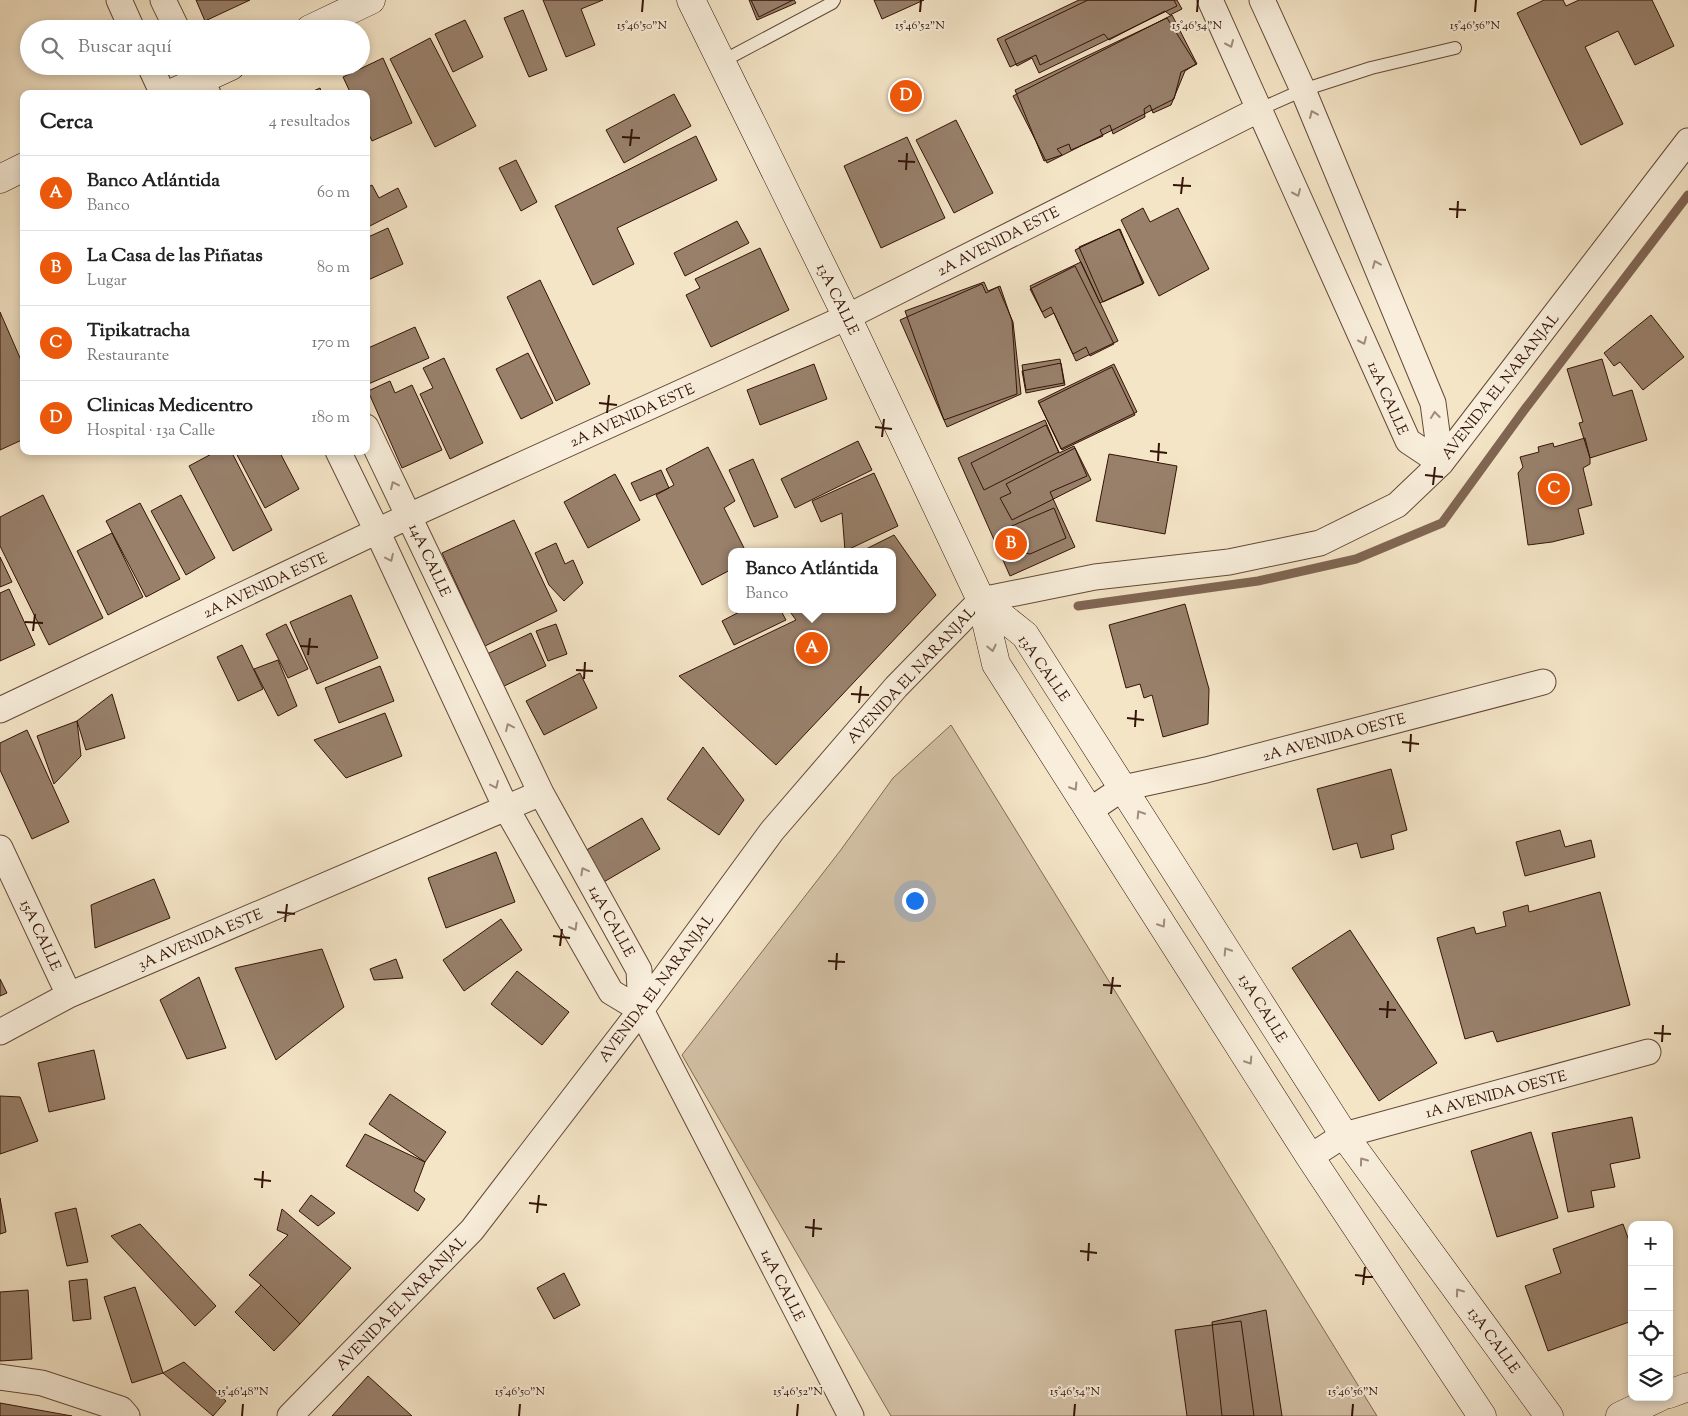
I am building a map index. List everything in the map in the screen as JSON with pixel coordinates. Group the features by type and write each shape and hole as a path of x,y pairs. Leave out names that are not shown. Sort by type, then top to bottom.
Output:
{"street":[{"path":"119,0 128,20"},
{"path":"163,0 173,20"},
{"path":"329,20 371,0"},
{"name":"13A CALLE","path":"691,0 847,317 981,600 996,664 1310,1157 1482,1416"},
{"name":"12A CALLE","path":"1210,0 1408,441 1440,463"},
{"path":"1262,0 1303,90 1433,403 1440,463"},
{"path":"154,75 161,90"},
{"path":"179,90 201,80"},
{"name":"2A AVENIDA ESTE","path":"0,710 409,516 847,317 1260,110"},
{"name":"AVENIDA EL NARANJAL","path":"290,1416 472,1230 642,1010 772,831 896,687 981,600 1096,577 1229,562 1320,543 1397,506 1440,463 1688,141"},
{"path":"0,179 20,169"},
{"name":"14A CALLE","path":"370,434 541,793 639,970 642,1010 850,1416"},
{"path":"340,455 506,808 611,992 642,1010"},
{"name":"13A CALLE","path":"981,600 1025,635 1344,1135 1549,1416"},
{"name":"2A AVENIDA OESTE","path":"1123,788 1206,770 1543,682"},
{"path":"1090,811 1123,788"},
{"name":"3A AVENIDA ESTE","path":"0,1032 69,995 541,793"},
{"name":"15A CALLE","path":"0,848 69,995"},
{"name":"1A AVENIDA OESTE","path":"1310,1157 1344,1135 1648,1052"},
{"path":"0,1377 42,1383 121,1408 127,1416"},
{"path":"1673,1393 1688,1387"},
{"path":"1620,1416 1652,1401"}],"lane":[{"path":"721,62 832,3 834,0"},
{"path":"1260,110 1303,90 1371,68 1455,48"}],"shaded area":[{"path":"951,725 1377,1416 891,1416 682,1055 840,851 893,778"}],"building":[{"path":"196,0 250,0 207,20 205,20"},
{"path":"543,0 603,0 581,9 595,45 566,57"},
{"path":"749,0 794,0 796,3 757,20"},
{"path":"751,0 793,0 759,17"},
{"path":"874,0 924,0 882,19"},
{"path":"1079,0 1177,0 1182,9 1170,15 1165,11 1109,40 1104,34 1040,65 1036,55 1010,67 997,39"},
{"path":"1088,0 1174,0 1177,6 1039,73 1032,58 1017,66 1005,40"},
{"path":"1544,0 1563,0 1566,6 1579,0 1652,0 1674,46 1635,65 1618,31 1585,47 1623,124 1581,145 1517,13"},
{"path":"523,10 547,70 529,77 504,18"},
{"path":"1172,15 1197,64 1181,72 1174,99 1047,163 1013,96"},
{"path":"1167,18 1196,64 1185,71 1171,105 1153,113 1150,105 1144,109 1145,117 1113,134 1110,125 1100,130 1103,136 1071,150 1069,144 1057,149 1062,155 1044,161 1015,90"},
{"path":"465,20 483,57 453,72 435,34"},
{"path":"430,38 476,126 435,147 390,59"},
{"path":"383,58 412,123 372,141 370,137 370,90 349,90 343,77 347,75 370,75 370,64"},
{"path":"674,94 691,126 624,163 606,130"},
{"path":"956,120 993,193 954,213 916,140"},
{"path":"696,136 717,180 617,228 634,264 593,285 555,206"},
{"path":"907,137 945,218 881,248 844,166"},
{"path":"516,160 537,202 521,211 499,168"},
{"path":"372,185 379,198 398,188 407,207 370,226 370,186"},
{"path":"1143,208 1150,222 1178,208 1209,269 1159,296 1121,220"},
{"path":"737,221 749,243 685,276 674,253"},
{"path":"388,228 403,264 370,279 370,236"},
{"path":"1119,229 1144,283 1100,303 1075,250"},
{"path":"1120,229 1143,284 1103,302 1079,247"},
{"path":"760,248 789,310 711,347 686,295 700,288 695,279"},
{"path":"1081,262 1118,341 1076,361 1051,307 1042,312 1030,286"},
{"path":"1075,266 1114,344 1090,356 1086,347 1073,354 1054,313 1045,318 1030,289"},
{"path":"540,280 590,384 556,401 507,297"},
{"path":"984,282 988,291 1000,286 1012,321 1017,394 944,420 905,311"},
{"path":"982,284 986,293 998,287 1013,322 1021,394 947,427 900,320"},
{"path":"0,312 20,358 20,441 0,450"},
{"path":"1651,315 1684,357 1643,390 1620,362 1614,366 1604,353"},
{"path":"415,327 429,358 370,383 370,347"},
{"path":"528,353 553,403 521,419 496,369"},
{"path":"444,358 483,443 450,459 420,394 433,388 423,368"},
{"path":"1060,359 1064,383 1026,390 1022,365"},
{"path":"1602,359 1613,396 1632,390 1647,440 1590,458 1579,423 1583,422 1567,369"},
{"path":"1061,363 1065,385 1026,393 1022,371"},
{"path":"814,364 827,399 760,425 747,390"},
{"path":"1114,364 1137,412 1061,449 1038,401"},
{"path":"1112,367 1135,415 1062,450 1039,403"},
{"path":"390,381 395,393 412,385 442,450 402,468 370,396 370,390"},
{"path":"1045,420 1059,453 1074,446 1087,476 1050,492 1075,547 1010,576 958,458"},
{"path":"1046,425 1059,452 984,490 971,463"},
{"path":"1585,438 1590,464 1583,468 1592,505 1578,509 1584,534 1552,542 1528,545 1518,473 1523,467 1520,457 1539,452 1538,447 1553,443 1554,447"},
{"path":"858,441 872,470 795,508 781,479"},
{"path":"708,447 735,501 724,508 744,548 728,548 728,571 702,585 656,495 674,485 666,469"},
{"path":"1075,448 1091,480 1012,520 1000,498 1011,493 1006,484"},
{"path":"1109,454 1177,466 1165,534 1096,521"},
{"path":"210,455 233,455 272,530 233,551 189,466"},
{"path":"237,455 281,455 299,489 265,508"},
{"path":"753,459 778,517 754,527 729,470"},
{"path":"661,470 669,488 640,501 631,483"},
{"path":"874,473 898,526 851,548 845,548 842,513 821,522 812,501"},
{"path":"615,474 640,520 588,548 564,502"},
{"path":"43,495 103,618 49,645 0,546 0,517"},
{"path":"181,495 215,558 186,575 151,511"},
{"path":"140,503 180,579 146,597 106,521"},
{"path":"1054,508 1066,538 1030,554 1016,551 1007,528"},
{"path":"514,520 557,611 485,646 442,553"},
{"path":"112,533 143,597 108,615 77,551"},
{"path":"894,535 936,595 776,765 679,676 796,620 791,613 896,613 896,548 868,548"},
{"path":"556,543 565,564 573,560 583,583 564,601 549,585 535,553"},
{"path":"0,557 12,582 0,587"},
{"path":"9,589 35,645 0,661 0,593"},
{"path":"351,595 378,658 317,684 290,622"},
{"path":"1185,604 1209,689 1208,724 1163,737 1152,695 1144,698 1140,684 1126,688 1109,625"},
{"path":"737,613 782,613 786,620 734,645 722,621"},
{"path":"286,624 308,669 288,678 266,634"},
{"path":"556,624 567,654 548,661 536,631"},
{"path":"531,633 546,666 500,688 485,655"},
{"path":"242,645 263,689 238,701 217,657"},
{"path":"278,660 297,706 278,716 254,669"},
{"path":"380,666 394,701 339,723 325,688"},
{"path":"580,673 597,708 544,735 526,701"},
{"path":"112,694 125,738 86,750 77,721"},
{"path":"385,713 402,756 346,778 314,740"},
{"path":"77,721 81,756 54,784 37,736"},
{"path":"27,730 69,822 32,839 0,770 0,743"},
{"path":"703,747 744,800 719,835 667,799"},
{"path":"1391,769 1407,830 1391,835 1394,849 1361,858 1357,843 1333,850 1317,789"},
{"path":"642,818 660,849 602,883 583,852"},
{"path":"1560,830 1565,847 1591,840 1595,857 1525,876 1516,842"},
{"path":"496,852 515,902 446,928 428,878"},
{"path":"154,879 170,918 95,948 91,905"},
{"path":"1600,892 1630,1005 1497,1042 1493,1031 1465,1039 1437,938 1474,927 1476,934 1506,926 1503,912 1528,905 1529,912"},
{"path":"501,919 522,950 464,991 443,960"},
{"path":"1350,930 1437,1063 1379,1101 1292,968"},
{"path":"322,949 344,1007 276,1060 235,968"},
{"path":"396,959 403,978 374,980 370,969"},
{"path":"517,971 569,1012 542,1045 491,1004"},
{"path":"199,977 226,1048 187,1059 160,1000"},
{"path":"0,979 7,993 0,996"},
{"path":"94,1050 105,1099 49,1112 38,1063"},
{"path":"390,1094 446,1132 425,1162 369,1124"},
{"path":"0,1096 20,1097 38,1141 0,1154"},
{"path":"1632,1117 1640,1158 1610,1164 1615,1187 1591,1191 1594,1207 1568,1212 1552,1133"},
{"path":"1531,1132 1558,1218 1497,1237 1471,1151"},
{"path":"365,1134 425,1162 414,1191 425,1199 418,1211 346,1166"},
{"path":"311,1195 335,1213 318,1226 299,1211"},
{"path":"0,1198 6,1232 0,1234"},
{"path":"76,1208 88,1262 67,1266 55,1213"},
{"path":"282,1209 351,1268 300,1324 249,1275 288,1235 277,1230"},
{"path":"140,1224 216,1306 195,1326 111,1236"},
{"path":"1623,1224 1628,1238 1628,1322 1548,1351 1525,1286 1561,1273 1553,1249"},
{"path":"564,1273 580,1305 554,1319 537,1288"},
{"path":"87,1279 91,1319 73,1321 69,1281"},
{"path":"261,1285 300,1324 274,1351 235,1312"},
{"path":"135,1287 163,1373 132,1383 104,1297"},
{"path":"28,1290 32,1359 0,1361 0,1292"},
{"path":"1266,1310 1282,1416 1222,1416 1212,1322"},
{"path":"1241,1321 1254,1416 1187,1416 1175,1330"},
{"path":"184,1362 226,1401 213,1416 163,1373"},
{"path":"368,1376 412,1416 332,1416"},
{"path":"0,1403 72,1416 0,1416"}],"waterway":[{"path":"1078,606 1258,581 1356,559 1442,523 1525,409 1688,195"}],"place":[{"name":"Clinicas Medicentro","path":"906,96"},
{"name":"Tipikatracha","path":"1554,489"},
{"name":"La Casa de las Piñatas","path":"1011,544"},
{"name":"Banco Atlántida","path":"812,648"}]}
